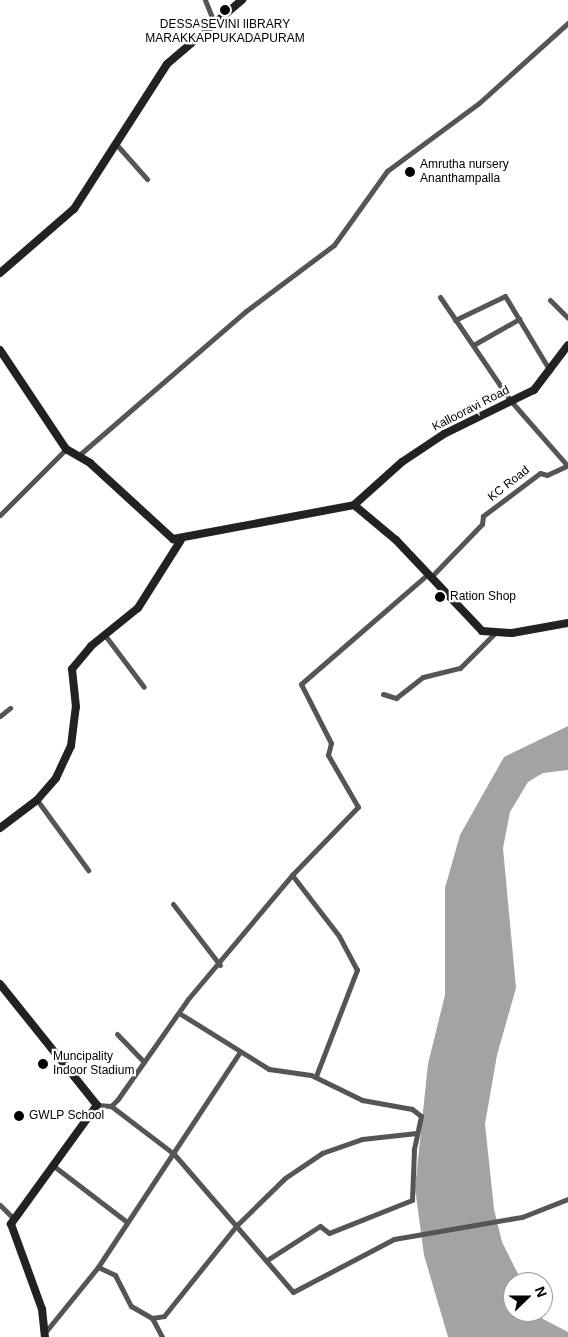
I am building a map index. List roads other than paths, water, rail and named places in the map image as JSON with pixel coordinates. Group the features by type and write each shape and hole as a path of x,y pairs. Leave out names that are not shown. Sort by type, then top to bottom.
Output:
{"main road":[{"path":"0,273 63,221 116,144 167,64 216,26 242,0"},
{"name":"Kallooravi Road","path":"354,506 409,457 510,400 534,390 568,345"},
{"path":"0,350 66,449 78,456 165,535 181,540 254,521 354,506 396,540 472,624 494,634 568,623"},
{"path":"0,828 37,800 56,778 71,746 76,707 72,669 104,634 138,608 181,540"},
{"path":"0,984 97,1105 55,1167 11,1224 22,1264 46,1334"}],"street":[{"path":"205,0 216,26"},
{"path":"78,456 246,312 334,245 387,172 479,103 568,23"},
{"path":"116,144 147,179"},
{"path":"455,320 505,296 550,371"},
{"path":"440,297 455,320 475,344 510,400 567,465"},
{"path":"550,300 568,318"},
{"path":"475,344 518,319"},
{"path":"0,515 66,449"},
{"name":"KC Road","path":"428,577 482,524 483,516 540,472 547,475 567,465"},
{"path":"110,1106 179,1013 292,875 358,807 328,755 331,743 301,684 428,577"},
{"path":"104,634 144,687"},
{"path":"382,694 396,698 423,677 460,668 494,634"},
{"path":"0,716 10,708"},
{"path":"37,800 88,870"},
{"path":"292,875 339,936 357,970 316,1076"},
{"path":"173,904 220,965"},
{"path":"179,1013 239,1053 269,1069 316,1076 362,1100 418,1110 421,1116 416,1133 412,1200 329,1233 320,1226 267,1260"},
{"path":"117,1034 144,1062"},
{"path":"46,1334 98,1267 239,1053"},
{"path":"97,1105 110,1106 174,1154 293,1292 299,1291 375,1247 423,1233 522,1217 568,1199"},
{"path":"152,1318 164,1316 237,1225 285,1178 322,1154 362,1139 416,1133"},
{"path":"55,1167 127,1222"},
{"path":"0,1205 14,1219"},
{"path":"98,1267 115,1275 131,1306 152,1318 162,1337"}],"place":[{"name":"DESSASEVINI lIBRARY MARAKKAPPUKADAPURAM","path":"225,10"},
{"name":"Amrutha nursery Ananthampalla","path":"410,172"},
{"name":"Ration Shop","path":"440,597"},
{"name":"Muncipality Indoor Stadium","path":"43,1064"},
{"name":"GWLP School","path":"19,1116"}]}
